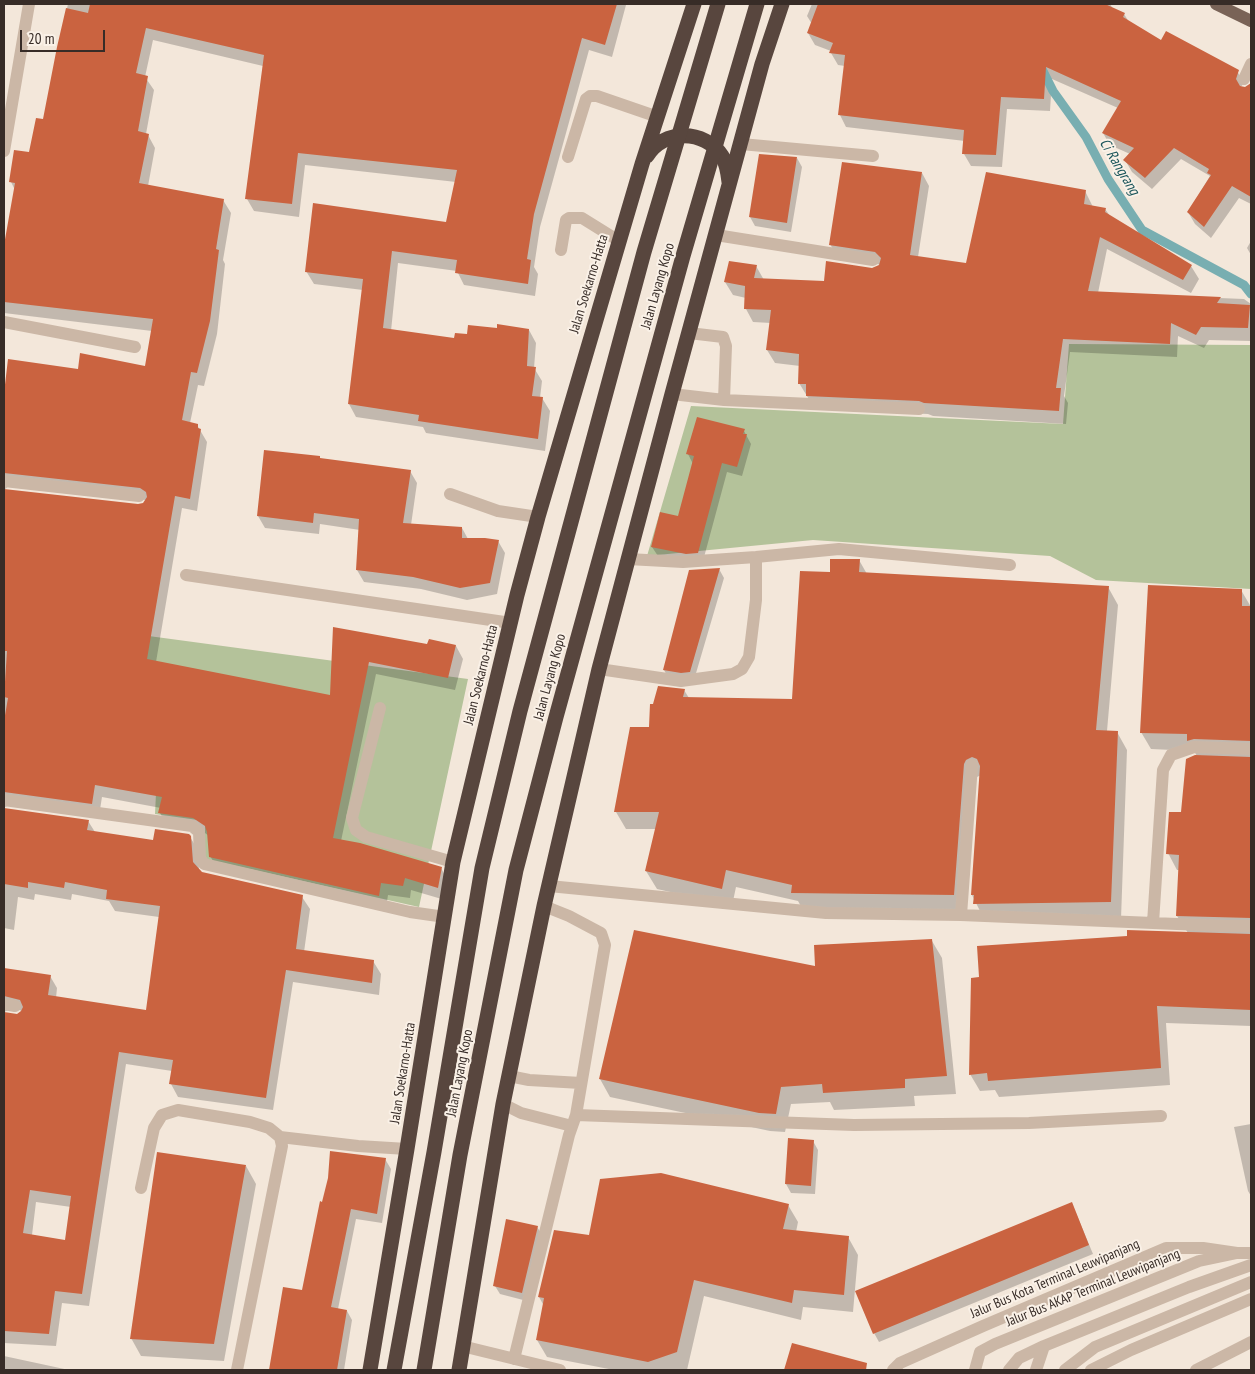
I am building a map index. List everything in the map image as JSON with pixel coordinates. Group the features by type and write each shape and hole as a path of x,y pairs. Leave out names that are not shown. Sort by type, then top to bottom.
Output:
{"highway":[{"name":"Jalan Soekarno-Hatta","path":"370,1370 453,862 538,517 642,164 694,4"},
{"name":"Jalan Layang Kopo","path":"394,1370 434,1152 482,868 520,711 641,262 718,4"},
{"name":"Jalan Layang Kopo","path":"424,1370 460,1155 516,870 680,266 757,4"},
{"path":"459,1370 503,1104 544,906 599,669 762,64 782,4"},
{"path":"642,164 660,142 672,137 686,135 700,138 712,145 722,156 727,168 729,182 726,196"}],"main road":[{"path":"1216,4 1251,22"}],"street":[{"path":"4,151 29,4"},
{"path":"1244,79 1251,64"},
{"path":"568,157 586,99 590,96 597,96 658,117"},
{"path":"741,144 873,156"},
{"path":"561,250 566,220 569,218 582,218 619,240"},
{"path":"716,235 873,260"},
{"path":"4,322 135,348"},
{"path":"689,332 723,337 726,346 724,400"},
{"path":"672,394 724,400 919,409"},
{"path":"4,481 139,496"},
{"path":"450,494 479,506 498,511 538,517"},
{"path":"628,559 683,562 839,549 1010,565"},
{"path":"599,669 681,681 733,674 742,669 749,656 755,609 756,557"},
{"path":"186,575 511,623"},
{"path":"380,708 352,818 356,830 366,836 453,862"},
{"path":"1153,923 1163,770 1171,755 1194,747 1251,749"},
{"path":"961,915 972,765"},
{"path":"4,800 192,826 199,832 200,858 204,864 410,912 445,917"},
{"path":"549,886 826,913 961,915 1251,926"},
{"path":"514,1359 574,1121 605,945 601,933 569,916 544,906"},
{"path":"509,1076 529,1080 581,1083"},
{"path":"503,1104 521,1112 574,1121 854,1125 1029,1123 1161,1116"},
{"path":"142,1188 154,1128 162,1115 178,1110 250,1122 269,1128 280,1137 358,1146 407,1149"},
{"path":"237,1370 282,1146 280,1137"},
{"name":"Jalur Bus Kota Terminal Leuwipanjang","path":"893,1370 900,1364 954,1339 1166,1248 1203,1248 1237,1253"},
{"path":"1237,1253 1251,1253"},
{"name":"Jalur Bus AKAP Terminal Leuwipanjang","path":"975,1370 980,1352 995,1344 1199,1261 1237,1253"},
{"path":"1009,1370 1019,1358 1044,1346 1189,1286 1251,1266"},
{"path":"1065,1370 1095,1347 1251,1282"},
{"path":"1091,1370 1132,1350 1251,1299"},
{"path":"1196,1370 1251,1342"},
{"path":"462,1346 560,1370"},
{"path":"1036,1370 1044,1346"}],"green space":[{"path":"1069,344 1251,345 1251,589 1096,580 1050,556 813,540 647,556 691,406 1063,424"},
{"path":"119,632 468,679 419,907 205,859 205,821 155,814 156,793"}],"building":[{"path":"90,4 617,4 605,45 582,38 534,214 527,259 531,260 528,284 455,273 457,260 392,251 383,328 454,338 455,333 467,334 468,325 497,328 497,324 529,329 527,366 536,367 532,396 543,397 538,439 418,421 419,415 348,404 363,279 305,272 313,203 446,222 457,170 298,153 292,204 245,199 264,55 146,28 136,73 148,76 138,131 149,134 139,183 224,199 216,249 219,250 210,321 197,373 191,372 182,420 198,424 198,428 201,429 190,499 175,496 147,659 330,695 333,627 427,644 429,639 456,645 448,678 369,662 333,838 360,843 442,867 438,888 405,878 403,886 381,883 379,896 209,857 205,826 193,818 158,813 162,797 95,785 92,804 4,792 4,721 8,698 4,697 7,651 4,651 4,489 138,504 143,503 147,497 146,492 140,488 4,473 4,393 8,359 78,369 80,353 145,366 153,319 4,302 4,245 15,183 9,182 14,150 29,152 36,118 43,119 66,8 88,13"},
{"path":"818,4 1105,4 1125,13 1123,17 1161,40 1166,31 1239,70 1236,79 1240,86 1245,87 1251,83 1251,197 1232,186 1204,227 1187,212 1211,175 1207,173 1209,169 1174,148 1145,178 1123,160 1134,148 1102,133 1121,101 1046,67 1044,99 1001,97 996,155 962,154 964,130 838,115 845,55 829,53 833,43 807,33"},
{"path":"759,154 797,157 787,223 749,217"},
{"path":"842,162 922,172 910,255 966,263 986,172 1086,190 1084,204 1106,208 1105,212 1192,265 1183,280 1100,237 1088,291 1221,297 1217,303 1250,305 1248,328 1201,327 1196,335 1171,323 1170,344 1063,339 1056,388 1061,388 1059,411 924,403 919,401 806,396 806,384 798,384 799,354 766,350 771,310 744,309 745,286 724,282 729,261 757,265 754,278 824,281 826,261 872,268 879,265 881,258 875,252 829,245"},
{"path":"697,417 745,429 743,434 747,434 737,467 722,463 698,553 686,554 651,547 660,512 678,516 694,456 686,454"},
{"path":"264,450 320,456 320,458 411,470 403,523 462,527 462,538 499,540 490,583 460,588 413,577 356,570 359,519 314,513 313,523 257,516"},
{"path":"830,559 860,559 859,572 1109,586 1096,730 1118,731 1111,902 973,904 974,895 971,895 980,766 977,759 972,757 966,760 964,764 954,895 791,893 792,885 726,870 722,889 645,871 659,812 614,812 630,727 649,727 650,704 653,704 658,686 685,689 683,697 792,699 800,571 830,572"},
{"path":"720,568 690,672 681,673 663,670 689,570"},
{"path":"1148,585 1242,589 1242,606 1251,606 1251,741 1194,739 1187,741 1187,734 1140,733"},
{"path":"1195,755 1251,757 1251,918 1176,916 1179,855 1166,854 1169,812 1181,812 1186,759"},
{"path":"4,808 89,820 87,830 153,840 155,829 189,834 191,836 193,862 202,872 303,895 296,949 374,960 372,983 286,970 266,1098 169,1084 173,1060 119,1052 82,1294 55,1291 49,1334 4,1331 4,1012 17,1014 23,1007 20,1000 4,996 4,968 51,975 48,995 146,1010 160,906 106,899 107,890 65,882 64,888 28,882 28,888 4,884","holes":["30,1190 71,1196 65,1240 23,1233"]},
{"path":"634,930 815,966 814,945 932,939 947,1076 905,1079 905,1088 823,1093 822,1084 781,1087 776,1114 759,1113 599,1079"},
{"path":"1127,930 1251,934 1251,1010 1157,1006 1161,1068 988,1081 987,1073 969,1075 971,978 979,977 977,946 1127,936"},
{"path":"788,1138 814,1140 811,1186 785,1184"},
{"path":"330,1151 386,1158 377,1214 351,1209 331,1307 347,1310 337,1370 269,1370 283,1287 302,1290 320,1201 322,1202 328,1178"},
{"path":"157,1152 246,1165 214,1344 130,1339"},
{"path":"661,1173 789,1204 783,1229 849,1236 844,1295 794,1290 792,1303 694,1280 677,1352 648,1362 536,1340 544,1298 538,1297 554,1230 589,1235 600,1179"},
{"path":"1072,1202 1089,1245 873,1334 855,1291"},
{"path":"506,1219 538,1226 522,1293 493,1286"},
{"path":"792,1343 867,1363 866,1370 784,1370"}],"waterway":[{"name":"Ci Rangrang","path":"1041,67 1053,91 1086,137 1108,179 1142,230 1244,285 1251,294"}]}
